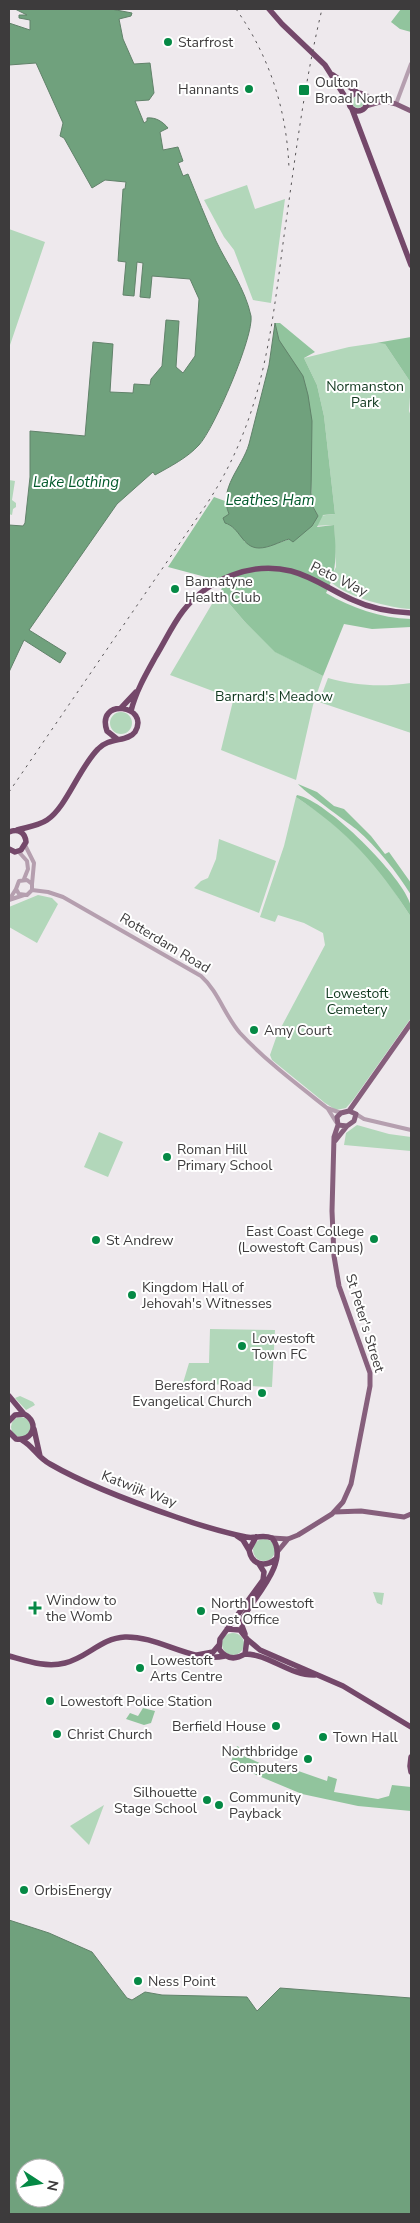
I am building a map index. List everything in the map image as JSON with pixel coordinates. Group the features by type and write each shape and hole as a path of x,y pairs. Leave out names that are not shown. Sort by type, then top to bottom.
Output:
{"highway":[{"path":"270,9 300,42 316,55 332,74 351,106 411,264"},
{"path":"332,74 361,94 366,100 365,108 360,118 360,129"},
{"path":"351,106 351,98 361,94"},
{"path":"351,106 358,111 365,108"},
{"name":"Peto Way","path":"121,708 136,692 183,611 204,590 236,574 257,569 290,571 315,580 366,606 411,614"},
{"name":"Peto Way","path":"131,711 136,692"},
{"path":"9,832 37,825 49,819 56,812 82,768 100,746 107,730 108,715 116,708 131,711 137,720 136,729 129,737 117,738 100,746"},
{"path":"107,730 117,738"},
{"path":"12,852 26,842 37,825"},
{"path":"17,830 23,833 26,842"},
{"path":"10,1397 24,1414 30,1417 34,1424 36,1442 41,1458"},
{"path":"10,1397 14,1408 10,1420"},
{"path":"10,1420 17,1414 24,1414"},
{"path":"22,1440 31,1435 34,1424"},
{"name":"Katwijk Way","path":"9,1432 14,1438 29,1444 41,1458 58,1469 124,1498 233,1534 256,1537"},
{"name":"Katwijk Way","path":"233,1534 243,1540 249,1550"},
{"path":"197,1655 215,1650 219,1645 221,1636 263,1580 264,1572 259,1564 252,1560 249,1550 256,1537 272,1538 278,1551 276,1559 271,1572 243,1618 242,1626 246,1636 245,1654"},
{"path":"259,1564 267,1564 276,1559"},
{"path":"227,1630 237,1629 260,1650 356,1693 410,1728"},
{"path":"9,1656 40,1664 56,1664 73,1660 104,1642 124,1637 138,1638 207,1658 226,1656 234,1658 245,1654 257,1655 304,1674 314,1675"},
{"path":"219,1645 219,1649 226,1656"},
{"path":"410,1771 411,1757"}],"main road":[{"path":"361,94 396,104 411,111"},
{"path":"365,108 383,101"},
{"path":"349,1111 411,1023"},
{"path":"334,1141 354,1121 358,1099"},
{"path":"347,1126 337,1123 337,1116 340,1113 349,1111 356,1113"},
{"name":"St Peter's Street","path":"278,1551 288,1539 298,1535 334,1512 346,1498 351,1484 371,1380 368,1366 339,1286 334,1256 332,1211 334,1141 337,1123"},
{"path":"346,1498 346,1505 353,1511"},
{"path":"334,1512 353,1511 404,1517 411,1514"},
{"path":"272,1538 288,1539"}],"street":[{"path":"396,104 411,64"},
{"path":"9,900 29,894 32,890 34,863 26,842"},
{"path":"9,900 19,881 24,879 28,869 27,861 22,854 12,852"},
{"path":"24,879 32,884"},
{"path":"16,889 19,894 24,895"},
{"name":"Rotterdam Road","path":"32,890 48,892 66,899 201,976 209,983 239,1032 286,1075 327,1108 337,1123"},
{"name":"Rotterdam Road","path":"327,1108 340,1113"},
{"path":"356,1113 364,1119 411,1130"},
{"path":"354,1121 364,1119"}],"green space":[{"path":"356,96 360,96 364,102 360,108 356,108 352,104 352,100"},
{"path":"247,185 255,209 285,199 271,303 253,300 234,250 224,237 204,200"},
{"path":"9,229 45,242 9,348"},
{"name":"Normanston Park","path":"376,343 385,344 411,383 409,411 411,416 411,609 369,601 348,593 332,583 331,577 336,567 334,525 312,526 318,516 335,514 324,416 317,385 304,358 349,347"},
{"path":"9,480 15,481 12,500 16,503 16,507 13,509 12,515 9,514"},
{"name":"Barnard's Meadow","path":"219,592 245,622 276,652 323,676 313,705 296,780 221,750 234,697 221,689 218,693 170,675"},
{"path":"328,678 369,685 411,683 411,733 319,702"},
{"path":"121,712 129,715 132,723 129,731 121,734 113,731 110,723 113,715"},
{"name":"Lowestoft Cemetery","path":"296,797 324,816 365,853 382,873 411,917 411,1018 353,1100 346,1108 336,1110 272,1060 270,1055 277,1035 325,945 323,933 304,923 278,915 275,922 260,917 284,846"},
{"path":"219,839 276,861 259,913 194,888 201,881 208,878 216,859"},
{"path":"38,895 52,898 58,904 37,943 9,927 9,907"},
{"path":"357,1125 389,1134 411,1137 411,1151 344,1145 346,1133"},
{"path":"99,1132 123,1142 108,1177 84,1167"},
{"name":"Lowestoft Town FC","path":"210,1329 275,1330 272,1387 183,1383 189,1363 209,1363"},
{"path":"20,1396 33,1402 35,1405 26,1410 15,1398"},
{"path":"21,1417 28,1420 31,1427 28,1434 21,1437 14,1434 11,1427 14,1420"},
{"path":"264,1539 272,1542 275,1550 272,1558 264,1561 256,1558 253,1550 256,1542"},
{"path":"373,1592 384,1593 382,1605 377,1603"},
{"path":"229,1633 237,1633 244,1640 244,1648 237,1655 229,1655 222,1648 222,1640"},
{"path":"104,1805 89,1845 70,1826"}],"shaded area":[{"path":"401,9 411,9 411,32 400,29 391,22"},
{"path":"275,323 280,323 315,352 304,358 317,385 324,416 335,514 323,515 317,527 334,525 336,551 334,568 326,593 367,611 388,617 411,619 411,627 372,629 344,624 323,676 275,652 220,593 223,585 213,579 168,567 214,497 225,501 229,514 229,524 242,535 245,542 267,547 290,539 318,516 312,505 311,480"},
{"path":"411,337 411,383 385,344 376,343"},
{"path":"298,784 317,792 334,806 344,809 371,836 385,854 389,852 411,883 411,895 386,860 364,836"},
{"path":"297,795 310,800 326,810 380,859 405,893 411,906 411,917 386,881 360,850 331,823 296,797"},
{"path":"143,1708 155,1711 151,1723 144,1725 126,1719 130,1713 138,1716"},
{"path":"237,1746 241,1748 239,1754 276,1770 284,1766 327,1781 328,1776 337,1779 334,1792 378,1799 389,1796 392,1785 411,1787 411,1811 358,1806 302,1794 230,1764"}],"water":[{"name":"Lake Lothing","path":"15,9 111,9 132,13 131,16 119,19 123,39 134,64 150,63 154,93 149,100 135,101 144,123 147,121 147,118 153,118 162,122 168,128 160,132 163,150 178,147 183,161 178,163 183,176 188,174 216,241 245,296 251,316 250,327 240,361 206,436 189,454 155,475 153,472 117,504 29,630 66,653 60,663 24,640 9,672 9,525 23,526 25,523 30,477 30,431 85,436 93,342 113,344 110,392 133,393 134,384 150,385 151,379 162,366 166,320 179,321 176,367 183,373 195,356 199,299 190,279 152,276 150,298 140,297 143,263 137,262 134,296 123,295 126,262 118,261 123,189 125,189 126,182 105,180 92,188 64,138 60,136 63,123 36,63 9,65 9,23 30,30 30,20 19,18 19,15 27,15"},
{"name":"Leathes Ham","path":"275,323 279,340 303,376 308,395 312,421 311,493 312,505 318,516 312,526 293,542 289,539 259,548 249,545 230,525 225,523 223,518 229,514 226,505 232,478 249,444 269,365"},
{"path":"9,1920 49,1933 92,1952 127,1998 132,2000 145,1992 162,1995 247,1997 257,2011 280,1988 411,1998 411,2214 9,2214"}],"railway":[{"path":"236,9 258,46 274,85 285,126 289,169"},
{"path":"9,792 208,502 227,470 241,438 253,406 269,341 300,122 322,9"}],"place":[{"name":"Starfrost","path":"168,42"},
{"name":"Hannants","path":"249,89"},
{"name":"Oulton Broad North","path":"304,90"},
{"name":"Bannatyne Health Club","path":"175,589"},
{"name":"Amy Court","path":"254,1030"},
{"name":"Roman Hill Primary School","path":"167,1157"},
{"name":"East Coast College (Lowestoft Campus)","path":"374,1239"},
{"name":"St Andrew","path":"96,1240"},
{"name":"Kingdom Hall of Jehovah's Witnesses","path":"132,1295"},
{"name":"Lowestoft Town FC","path":"242,1346"},
{"name":"Beresford Road Evangelical Church","path":"262,1393"},
{"name":"Window to the Womb","path":"35,1608"},
{"name":"North Lowestoft Post Office","path":"201,1611"},
{"name":"Lowestoft Arts Centre","path":"140,1668"},
{"name":"Lowestoft Police Station","path":"50,1701"},
{"name":"Berfield House","path":"276,1726"},
{"name":"Christ Church","path":"57,1734"},
{"name":"Town Hall","path":"323,1737"},
{"name":"Northbridge Computers","path":"308,1759"},
{"name":"Silhouette Stage School","path":"207,1800"},
{"name":"Community Payback","path":"219,1805"},
{"name":"OrbisEnergy","path":"24,1890"},
{"name":"Ness Point","path":"138,1981"}]}
